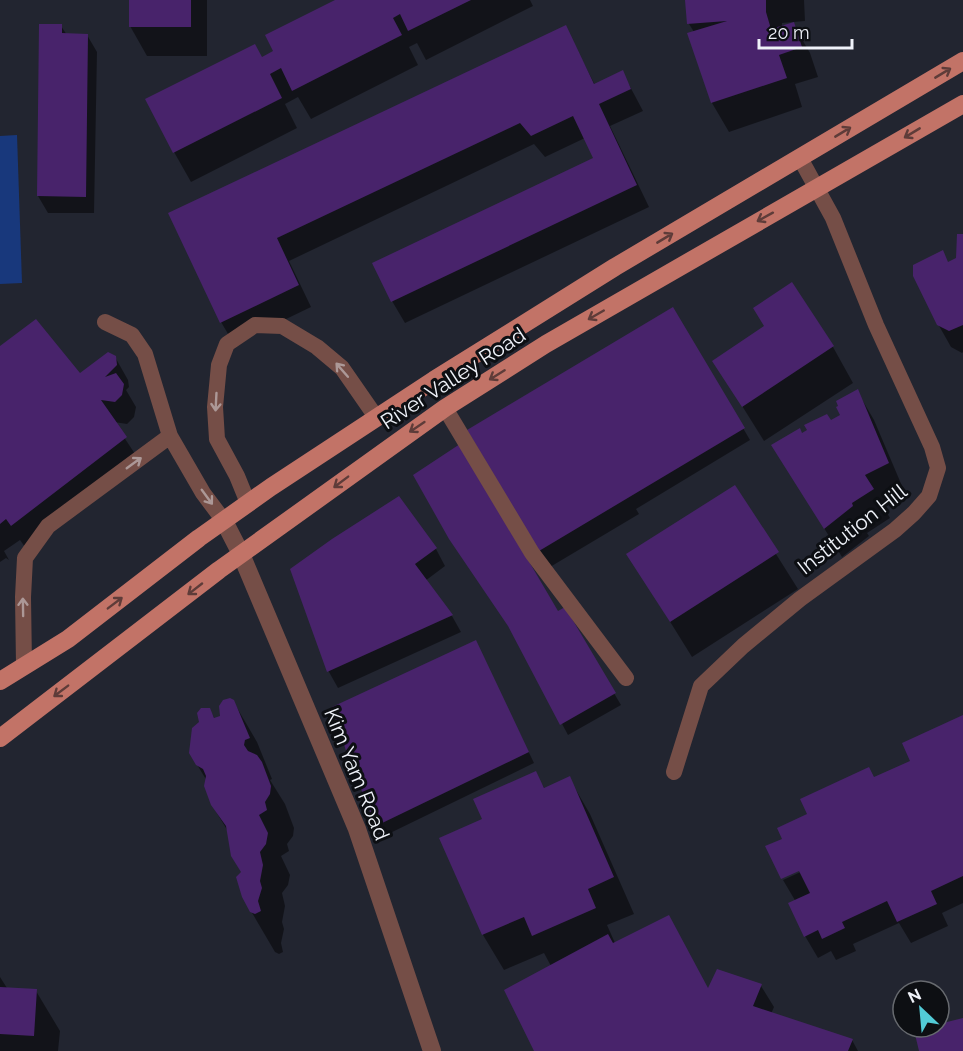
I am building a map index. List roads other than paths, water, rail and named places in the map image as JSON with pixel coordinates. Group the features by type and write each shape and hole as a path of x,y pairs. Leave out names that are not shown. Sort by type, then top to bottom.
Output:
{"main road":[{"name":"River Valley Road","path":"0,681 68,639 248,503 376,417 615,267 963,61"},
{"name":"River Valley Road","path":"0,738 241,554 445,408 546,344 963,104"}],"street":[{"name":"Kim Yam Road","path":"224,521 241,554 357,829 432,1051"}],"lane":[{"name":"Institution Hill","path":"674,772 701,686 743,646 800,599 895,530 914,513 929,496 938,468 932,447 876,325 833,218 800,158"},
{"path":"105,322 132,335 145,354 170,436 203,493 224,521"},
{"path":"248,503 237,476 217,439 215,407 219,365 227,344 255,325 282,326 317,347 342,368 376,417"},
{"path":"445,408 532,553 626,678"},
{"path":"24,665 25,558 48,526 170,436"}],"water":[{"path":"17,135 22,283 0,284 0,136"}]}
